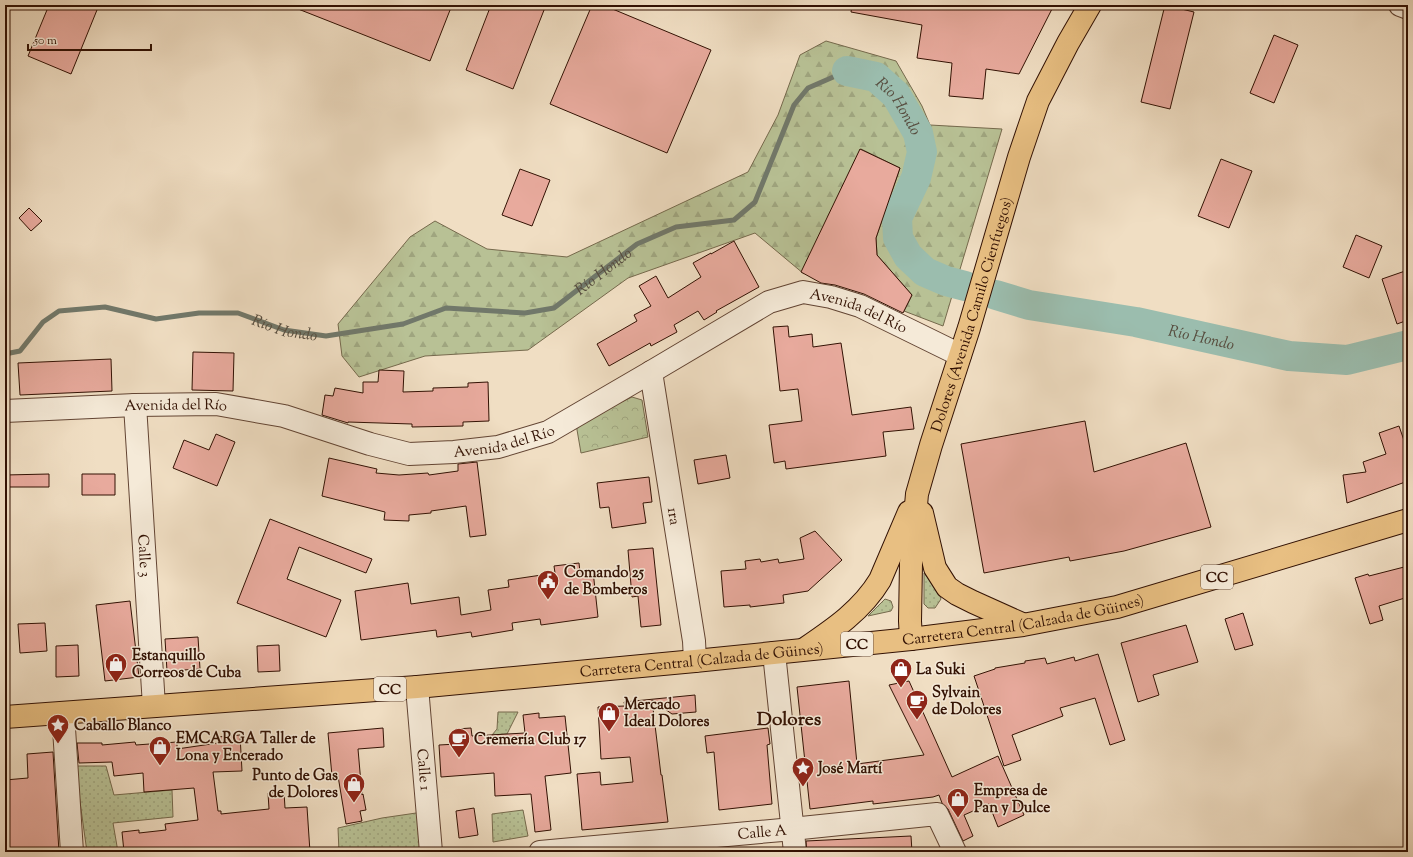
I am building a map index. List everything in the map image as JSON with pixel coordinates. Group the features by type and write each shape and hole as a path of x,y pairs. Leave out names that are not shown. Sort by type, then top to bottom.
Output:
{"main road":[{"name":"Dolores (Avenida Camilo Cienfuegos)","path":"910,639 911,563 917,494 931,445 969,328 1019,157 1038,101 1068,43 1090,5"},
{"path":"917,494 935,568 947,587 973,602 1023,625"},
{"path":"804,650 839,626 874,590 880,580 917,494"},
{"name":"Carretera Central (Calzada de Güines)","path":"5,713 63,713 417,687 804,650 1023,625 1117,607 1408,520"}],"street":[{"path":"1400,5 1408,8"},
{"name":"Avenida del Río","path":"5,411 135,405 216,404 284,416 370,444 409,454 454,452 498,447 548,432 769,302 803,292 860,306 960,355"},
{"name":"1ra","path":"651,372 692,633 695,661"},
{"name":"Calle 3","path":"135,405 154,706"},
{"path":"774,653 795,852"},
{"name":"Calle 1","path":"417,687 431,852"},
{"path":"63,713 72,852"},
{"name":"Calle A","path":"540,852 937,814 955,852"}],"green space":[{"path":"826,41 896,61 922,106 930,125 1002,129 943,326 904,311 912,295 877,255 876,238 900,168 861,149 804,274 755,233 628,278 528,350 425,356 359,377 342,356 338,324 410,237 435,221 487,249 567,257 748,172 778,115 800,55"},
{"path":"632,397 642,400 648,437 581,453 576,424"},
{"path":"924,573 938,591 941,599 935,608 928,608 924,604"},
{"path":"885,599 891,601 893,607 891,611 868,616"},
{"path":"498,712 518,712 507,734 492,735 497,729"},
{"path":"75,766 106,766 114,795 172,790 173,817 113,823 118,852 87,852"},
{"path":"523,810 528,836 493,842 492,814"},
{"path":"423,812 421,849 390,852 339,852 338,828 382,818"}],"building":[{"path":"49,5 99,5 71,74 28,56"},
{"path":"288,5 452,5 430,61"},
{"path":"491,5 546,5 513,89 466,70"},
{"path":"592,5 603,5 711,50 667,153 550,104"},
{"path":"852,5 1054,5 1019,74 986,69 983,99 949,96 952,63 917,58 922,25 851,12"},
{"path":"1165,5 1194,12 1170,109 1141,102"},
{"path":"1274,35 1298,45 1274,103 1250,93"},
{"path":"860,149 900,168 876,238 877,255 912,295 903,313 864,294 835,285 821,283 801,272"},
{"path":"1221,159 1252,171 1229,228 1198,216"},
{"path":"520,169 550,180 532,226 502,215"},
{"path":"29,208 42,221 31,231 19,218"},
{"path":"1356,235 1382,246 1369,278 1343,267"},
{"path":"734,241 759,287 716,311 717,312 704,320 698,311 674,325 677,332 651,346 650,343 609,366 597,344 637,321 634,315 651,306 639,286 656,276 668,298 701,277 693,263"},
{"path":"1408,270 1408,320 1397,324 1382,279"},
{"path":"788,326 789,337 812,334 813,347 841,343 852,415 911,407 914,429 883,432 886,456 786,469 785,461 774,463 769,425 802,421 798,389 780,391 773,327"},
{"path":"193,352 234,353 233,391 192,390"},
{"path":"111,359 112,391 20,395 18,363"},
{"path":"379,370 404,371 403,392 433,391 433,388 468,387 468,383 488,382 489,421 463,422 463,426 412,427 412,424 348,423 322,415 325,395 333,396 335,388 363,393 363,382 378,382"},
{"path":"1085,421 1094,472 1186,443 1211,527 1124,551 1070,561 1069,557 984,573 961,444"},
{"path":"1399,426 1408,452 1408,481 1347,503 1343,475 1366,472 1363,462 1386,454 1379,433"},
{"path":"216,434 235,442 217,486 173,468 184,440 209,450"},
{"path":"726,455 730,478 698,484 694,460"},
{"path":"329,458 377,469 376,473 399,475 428,473 429,475 458,471 458,464 477,462 486,535 470,537 466,506 431,511 431,513 409,515 409,521 384,520 385,512 322,496"},
{"path":"49,474 49,487 5,487 5,475"},
{"path":"82,474 115,474 115,495 82,495"},
{"path":"649,477 652,502 643,503 646,523 612,528 609,507 600,508 597,483"},
{"path":"270,519 372,559 366,573 299,547 287,579 341,600 326,637 237,603"},
{"path":"815,531 842,560 808,591 783,595 784,603 750,607 750,605 724,607 721,571 746,569 745,561 760,559 761,562 778,559 779,563 804,559 800,538"},
{"path":"653,548 661,625 641,627 638,596 632,597 628,550"},
{"path":"579,563 580,572 593,571 598,617 541,625 540,619 512,623 513,630 472,637 471,632 437,637 436,630 361,640 355,591 408,583 411,604 459,597 461,615 491,610 488,590 509,587 508,580 555,573 554,566"},
{"path":"1408,566 1408,597 1379,606 1383,620 1370,624 1355,578"},
{"path":"130,601 139,677 105,681 96,605"},
{"path":"1243,613 1253,645 1235,650 1225,619"},
{"path":"45,623 47,651 20,653 18,624"},
{"path":"1186,625 1198,662 1153,675 1159,695 1138,702 1121,643"},
{"path":"198,637 200,669 167,671 165,639"},
{"path":"78,645 79,676 56,677 56,646"},
{"path":"279,645 280,671 258,672 257,646"},
{"path":"1098,654 1125,740 1110,745 1095,698 1060,708 1063,716 1012,735 1021,760 1004,766 974,676 995,668 1025,663 1025,661 1045,658 1047,664 1074,657 1075,661"},
{"path":"849,681 857,764 924,755 889,685 909,681 952,777 998,756 1024,815 998,827 989,804 964,815 973,836 963,841 948,809 942,803 939,795 873,804 873,801 810,809 797,687"},
{"path":"695,695 696,712 672,714 652,700 668,822 582,830 577,774 600,772 601,785 633,782 630,757 601,759 598,707 625,706 624,702"},
{"path":"539,713 539,718 565,716 571,773 545,776 551,830 535,832 531,794 495,796 494,773 441,777 439,745 457,744 456,729 471,728 472,736 525,733 523,715"},
{"path":"383,728 384,747 358,749 362,795 363,794 366,810 360,811 362,821 346,824 338,776 332,776 328,733"},
{"path":"768,728 770,744 767,745 772,804 719,810 714,752 707,753 705,736"},
{"path":"240,735 242,771 213,772 218,811 221,811 221,814 269,809 268,793 284,792 285,808 307,807 310,852 124,852 122,832 139,830 139,833 166,830 165,824 198,820 194,788 144,792 143,773 114,776 112,762 79,763 77,743 102,743 102,745 135,742 136,745 177,742 177,749 218,743 218,737"},
{"path":"53,752 59,852 5,852 5,780 28,778 27,754"},
{"path":"474,808 478,835 459,838 456,811"},
{"path":"911,836 912,852 807,852 806,841"}],"waterway":[{"name":"Río Hondo","path":"5,354 20,351 43,322 59,311 105,307 156,319 199,313 238,313 284,330 326,336 403,324 446,308 525,313 554,308 637,244 676,227 734,220 755,202 794,105 808,88 847,71"},
{"name":"Río Hondo","path":"847,71 876,77 896,95 918,133 922,152 916,178 897,218 898,238 908,256 925,272 946,281 965,286"},
{"name":"Río Hondo","path":"996,295 1029,305 1136,322 1289,356 1347,360 1408,345"}],"place":[{"name":"Comando 25 de Bomberos","path":"548,600"},
{"name":"Estanquillo Correos de Cuba","path":"116,684"},
{"name":"La Suki","path":"901,688"},
{"name":"Sylvain de Dolores","path":"917,720"},
{"name":"Mercado Ideal Dolores","path":"609,732"},
{"name":"Caballo Blanco","path":"58,744"},
{"name":"Cremería Club 17","path":"459,758"},
{"name":"EMCARGA Taller de Lona y Encerado","path":"160,766"},
{"name":"José Martí","path":"803,788"},
{"name":"Punto de Gas de Dolores","path":"354,804"},
{"name":"Empresa de Pan y Dulce","path":"958,818"}],"district":[{"name":"Dolores","path":"789,718"}]}
